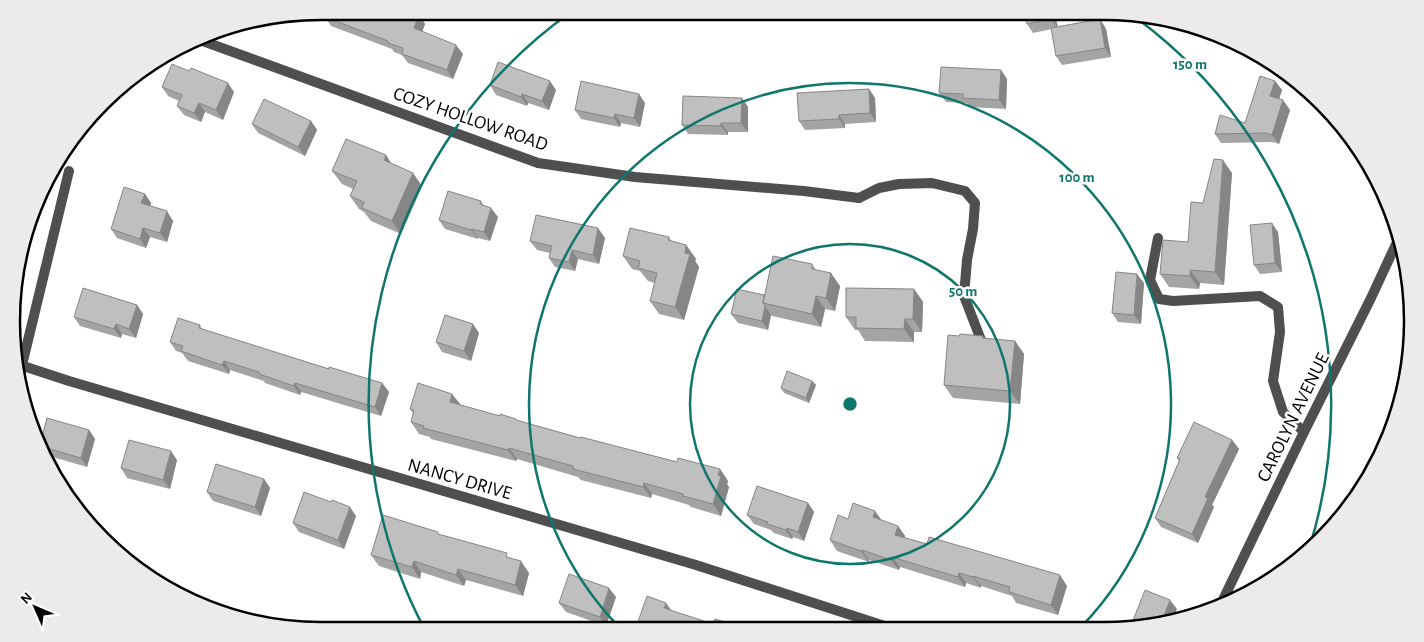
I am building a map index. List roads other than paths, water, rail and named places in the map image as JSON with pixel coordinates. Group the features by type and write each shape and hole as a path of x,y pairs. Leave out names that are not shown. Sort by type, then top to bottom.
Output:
{"street":[{"name":"COZY HOLLOW ROAD","path":"207,43 538,163 635,177 804,191 860,198 879,188 899,184 932,184 965,191 975,203 974,229 967,260 964,296 981,340"},
{"path":"22,349 69,171"},
{"path":"1158,238 1150,280 1159,299 1173,301 1260,296 1278,307 1280,332 1273,381 1283,412 1304,432"},
{"name":"CAROLYN AVENUE","path":"1225,596 1395,247"},
{"name":"NANCY DRIVE","path":"24,366 78,384 696,565 872,622"}]}
